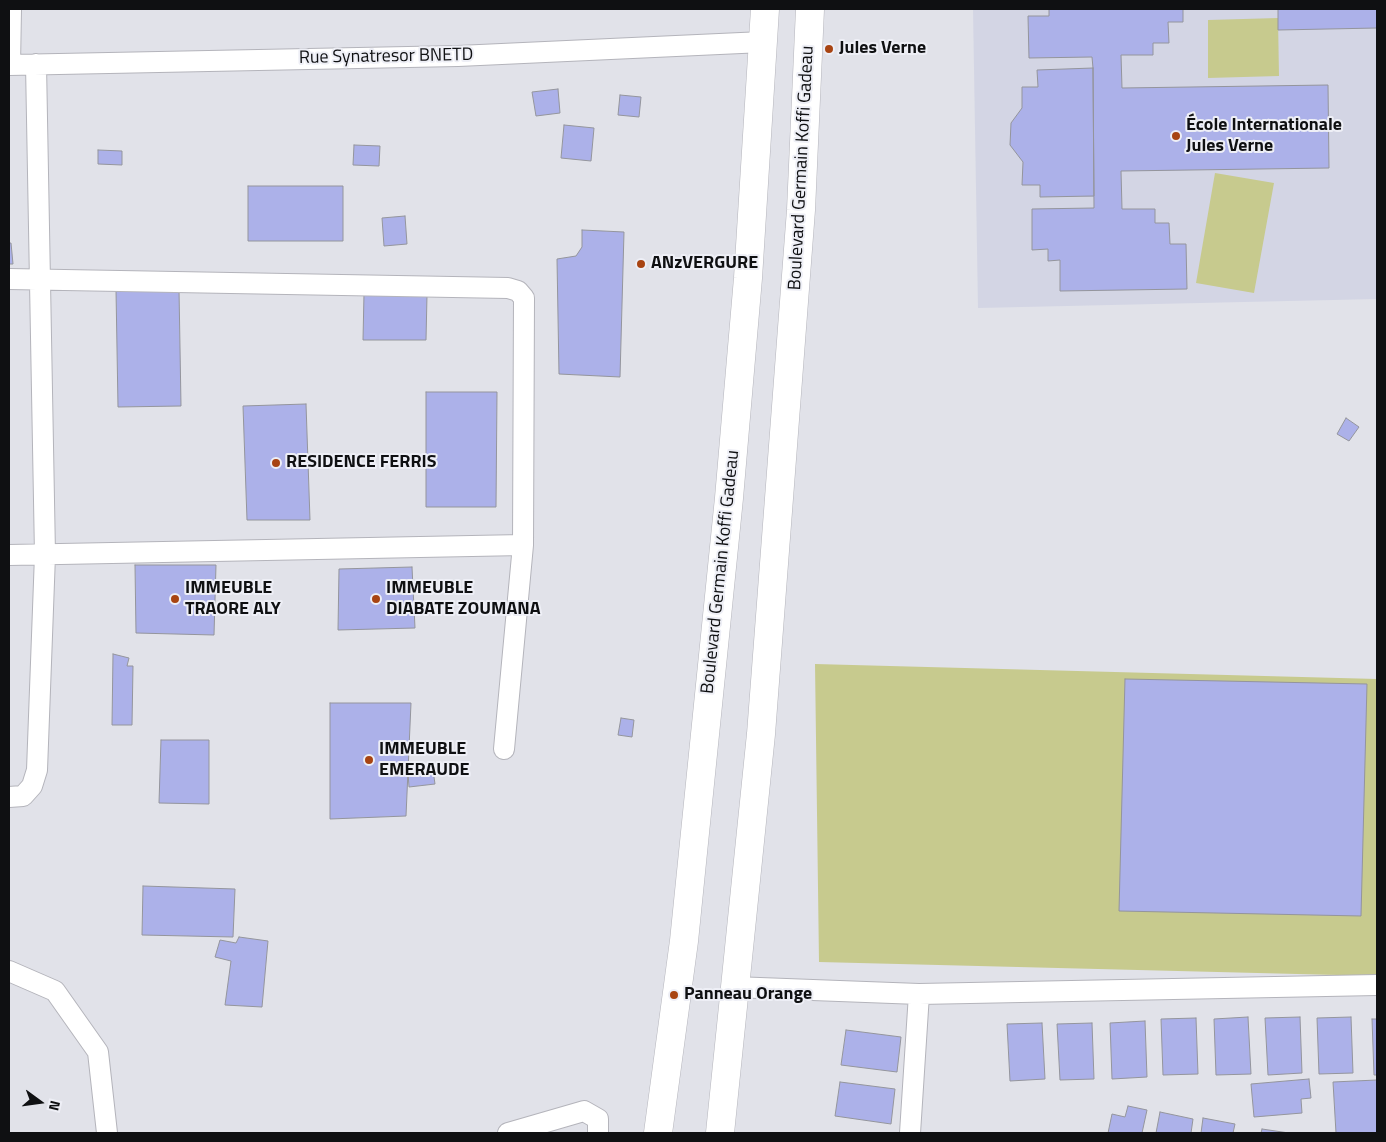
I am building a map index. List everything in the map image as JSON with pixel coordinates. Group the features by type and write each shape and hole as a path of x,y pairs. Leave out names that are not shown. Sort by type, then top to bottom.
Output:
{"main road":[{"name":"Boulevard Germain Koffi Gadeau","path":"658,1133 684,941 729,498 748,278 765,9"},
{"name":"Boulevard Germain Koffi Gadeau","path":"720,1133 733,987 761,734 801,210 810,9"}],"street":[{"path":"10,65 11,9"},
{"name":"Rue Synatresor BNETD","path":"10,65 458,56 763,42"},
{"path":"9,797 23,796 32,786 37,770 45,555 36,64"},
{"path":"9,279 41,278 508,288 518,291 524,298 523,546 504,749"},
{"path":"9,556 523,546"},
{"path":"9,971 55,991 98,1052 107,1133"},
{"path":"733,987 919,994 1377,985"},
{"path":"910,1133 919,994"},
{"path":"508,1133 584,1111 598,1119 598,1133"}],"shaded area":[{"name":"École Internationale Jules Verne","path":"973,9 1377,9 1377,299 978,308"}],"green space":[{"path":"1278,18 1279,76 1208,78 1208,20"},
{"path":"1215,173 1274,183 1254,293 1196,283"},
{"path":"815,664 1377,679 1377,976 819,962"}],"building":[{"path":"1049,9 1183,9 1183,22 1168,22 1169,43 1153,43 1153,55 1121,55 1122,88 1328,85 1329,168 1121,171 1122,209 1155,209 1155,223 1169,223 1170,244 1186,244 1187,289 1060,291 1060,260 1048,261 1048,249 1032,250 1032,209 1094,208 1093,68 1092,57 1029,58 1028,16 1049,16"},
{"path":"1278,9 1377,9 1377,28 1278,30"},
{"path":"1093,68 1094,196 1040,197 1040,185 1022,185 1023,162 1010,145 1011,123 1022,108 1022,87 1038,87 1037,70"},
{"path":"558,89 560,113 536,116 532,92"},
{"path":"620,95 641,97 639,117 618,115"},
{"path":"564,125 594,128 591,161 561,158"},
{"path":"354,145 380,146 379,166 353,165"},
{"path":"98,150 122,151 122,165 98,164"},
{"path":"248,186 343,186 343,241 248,241"},
{"path":"405,216 407,244 384,246 382,218"},
{"path":"582,230 624,232 620,377 559,374 557,259 576,256 582,247"},
{"path":"9,243 11,243 13,264 9,264"},
{"path":"179,289 181,406 118,407 116,290"},
{"path":"364,294 427,295 426,340 363,340"},
{"path":"426,392 497,392 496,507 426,507"},
{"name":"RESIDENCE FERRIS","path":"306,404 310,520 247,520 243,406"},
{"path":"1346,418 1359,427 1349,441 1337,434"},
{"name":"IMMEUBLE TRAORE ALY","path":"135,565 216,565 214,635 136,633"},
{"name":"IMMEUBLE DIABATE ZOUMANA","path":"412,567 415,628 338,630 339,569"},
{"path":"113,654 129,658 127,666 133,666 132,725 112,725"},
{"path":"1125,679 1367,684 1361,916 1119,911"},
{"name":"IMMEUBLE EMERAUDE","path":"330,703 411,703 406,816 330,819"},
{"path":"621,718 634,720 632,737 618,735"},
{"path":"161,740 209,740 209,804 159,803"},
{"path":"433,770 435,784 409,787 408,773"},
{"path":"143,886 235,889 233,937 142,935"},
{"path":"239,937 268,941 262,1007 225,1005 231,961 215,957 220,940 236,943"},
{"path":"1248,1017 1251,1074 1216,1075 1214,1019"},
{"path":"1300,1017 1302,1073 1268,1075 1265,1018"},
{"path":"1351,1017 1353,1073 1319,1074 1317,1018"},
{"path":"1196,1018 1198,1074 1163,1075 1161,1019"},
{"path":"1372,1019 1377,1019 1377,1075 1374,1075"},
{"path":"1145,1021 1147,1077 1112,1079 1110,1023"},
{"path":"1042,1023 1045,1079 1010,1081 1007,1024"},
{"path":"1092,1023 1094,1079 1060,1080 1057,1024"},
{"path":"846,1030 901,1037 897,1072 841,1065"},
{"path":"1309,1079 1311,1098 1301,1099 1302,1113 1254,1117 1251,1084"},
{"path":"1377,1080 1377,1133 1336,1133 1333,1082"},
{"path":"840,1082 895,1089 891,1124 835,1116"},
{"path":"1128,1106 1147,1110 1142,1133 1108,1133 1112,1114 1125,1117"},
{"path":"1160,1112 1193,1119 1191,1133 1156,1133"},
{"path":"1203,1118 1235,1124 1233,1133 1201,1133"},
{"path":"1262,1129 1289,1133 1261,1133"}],"place":[{"name":"Jules Verne","path":"829,49"},
{"name":"École Internationale Jules Verne","path":"1176,136"},
{"name":"ANzVERGURE","path":"641,264"},
{"name":"RESIDENCE FERRIS","path":"276,463"},
{"name":"IMMEUBLE TRAORE ALY","path":"175,599"},
{"name":"IMMEUBLE DIABATE ZOUMANA","path":"376,599"},
{"name":"IMMEUBLE EMERAUDE","path":"369,760"},
{"name":"Panneau Orange","path":"674,995"}]}
